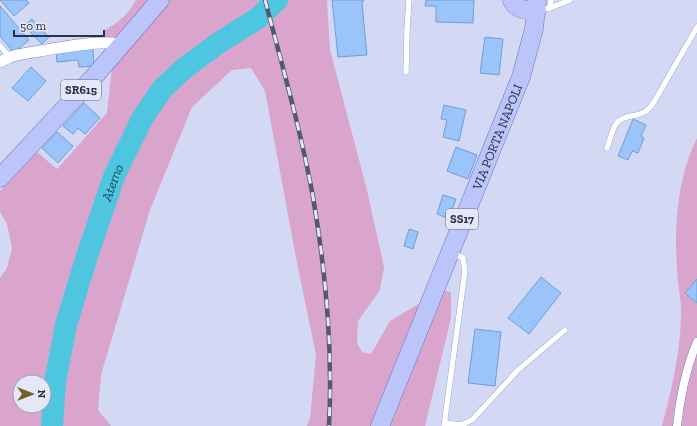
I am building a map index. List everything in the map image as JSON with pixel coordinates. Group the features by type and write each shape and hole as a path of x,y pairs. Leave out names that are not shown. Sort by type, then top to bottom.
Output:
{"main road":[{"name":"SR615","path":"0,178 122,45 160,0"},
{"path":"512,0 520,9 544,5"},
{"name":"VIA PORTA NAPOLI","path":"380,426 449,251 521,77 544,5"}],"street":[{"path":"5,59 78,45 112,42 122,45"},
{"path":"677,426 684,386 697,342"}],"lane":[{"path":"406,72 409,0"},
{"path":"544,5 570,0"},
{"path":"607,148 615,125 618,121 628,116 642,113 654,102 697,27"},
{"path":"0,46 5,59"},
{"path":"449,251 462,257 465,262 465,271 445,424 461,425 472,420 518,370 565,330"}],"shaded area":[{"path":"136,0 327,0 330,50 366,186 384,267 380,290 358,321 357,343 362,352 371,354 390,321 442,290 451,292 451,318 425,426 307,426 310,418 316,355 297,263 265,91 251,68 232,70 192,107 150,210 101,375 98,410 111,426 0,426 0,278 7,268 12,248 7,224 0,212 0,191 36,151 57,169 107,113 112,67 103,31 122,18 130,10"},
{"path":"697,138 697,426 662,426 669,399 679,345 681,318 676,253 678,202 685,170"}],"building":[{"path":"0,0 26,0 29,3 14,16"},
{"path":"332,0 364,0 362,3 367,55 338,57"},
{"path":"426,0 474,0 473,23 436,22 436,6 425,6"},
{"path":"0,6 29,40 14,53 0,36"},
{"path":"32,19 49,37 42,44 24,26"},
{"path":"485,37 503,39 499,75 480,73"},
{"path":"93,48 94,66 79,67 78,60 57,62 56,51"},
{"path":"31,67 46,81 28,101 12,88"},
{"path":"84,103 100,118 85,134 78,128 73,134 63,126"},
{"path":"444,105 466,110 459,141 443,137 447,120 441,119"},
{"path":"633,119 646,125 641,136 644,138 638,153 632,151 628,160 618,156"},
{"path":"57,132 73,146 58,163 42,148"},
{"path":"456,147 477,155 468,179 447,171"},
{"path":"443,195 456,199 449,219 437,214"},
{"path":"409,229 418,232 413,249 404,246"},
{"path":"541,277 561,293 529,334 508,318"},
{"path":"697,279 697,303 685,293"},
{"path":"475,329 501,332 495,386 468,383"}],"waterway":[{"name":"Aterno","path":"52,426 55,382 66,325 87,256 115,174 143,117 163,88 186,67 217,44 258,18 277,0"}],"railway":[{"path":"265,0 303,148 318,226 325,283 329,340 329,426"}]}
